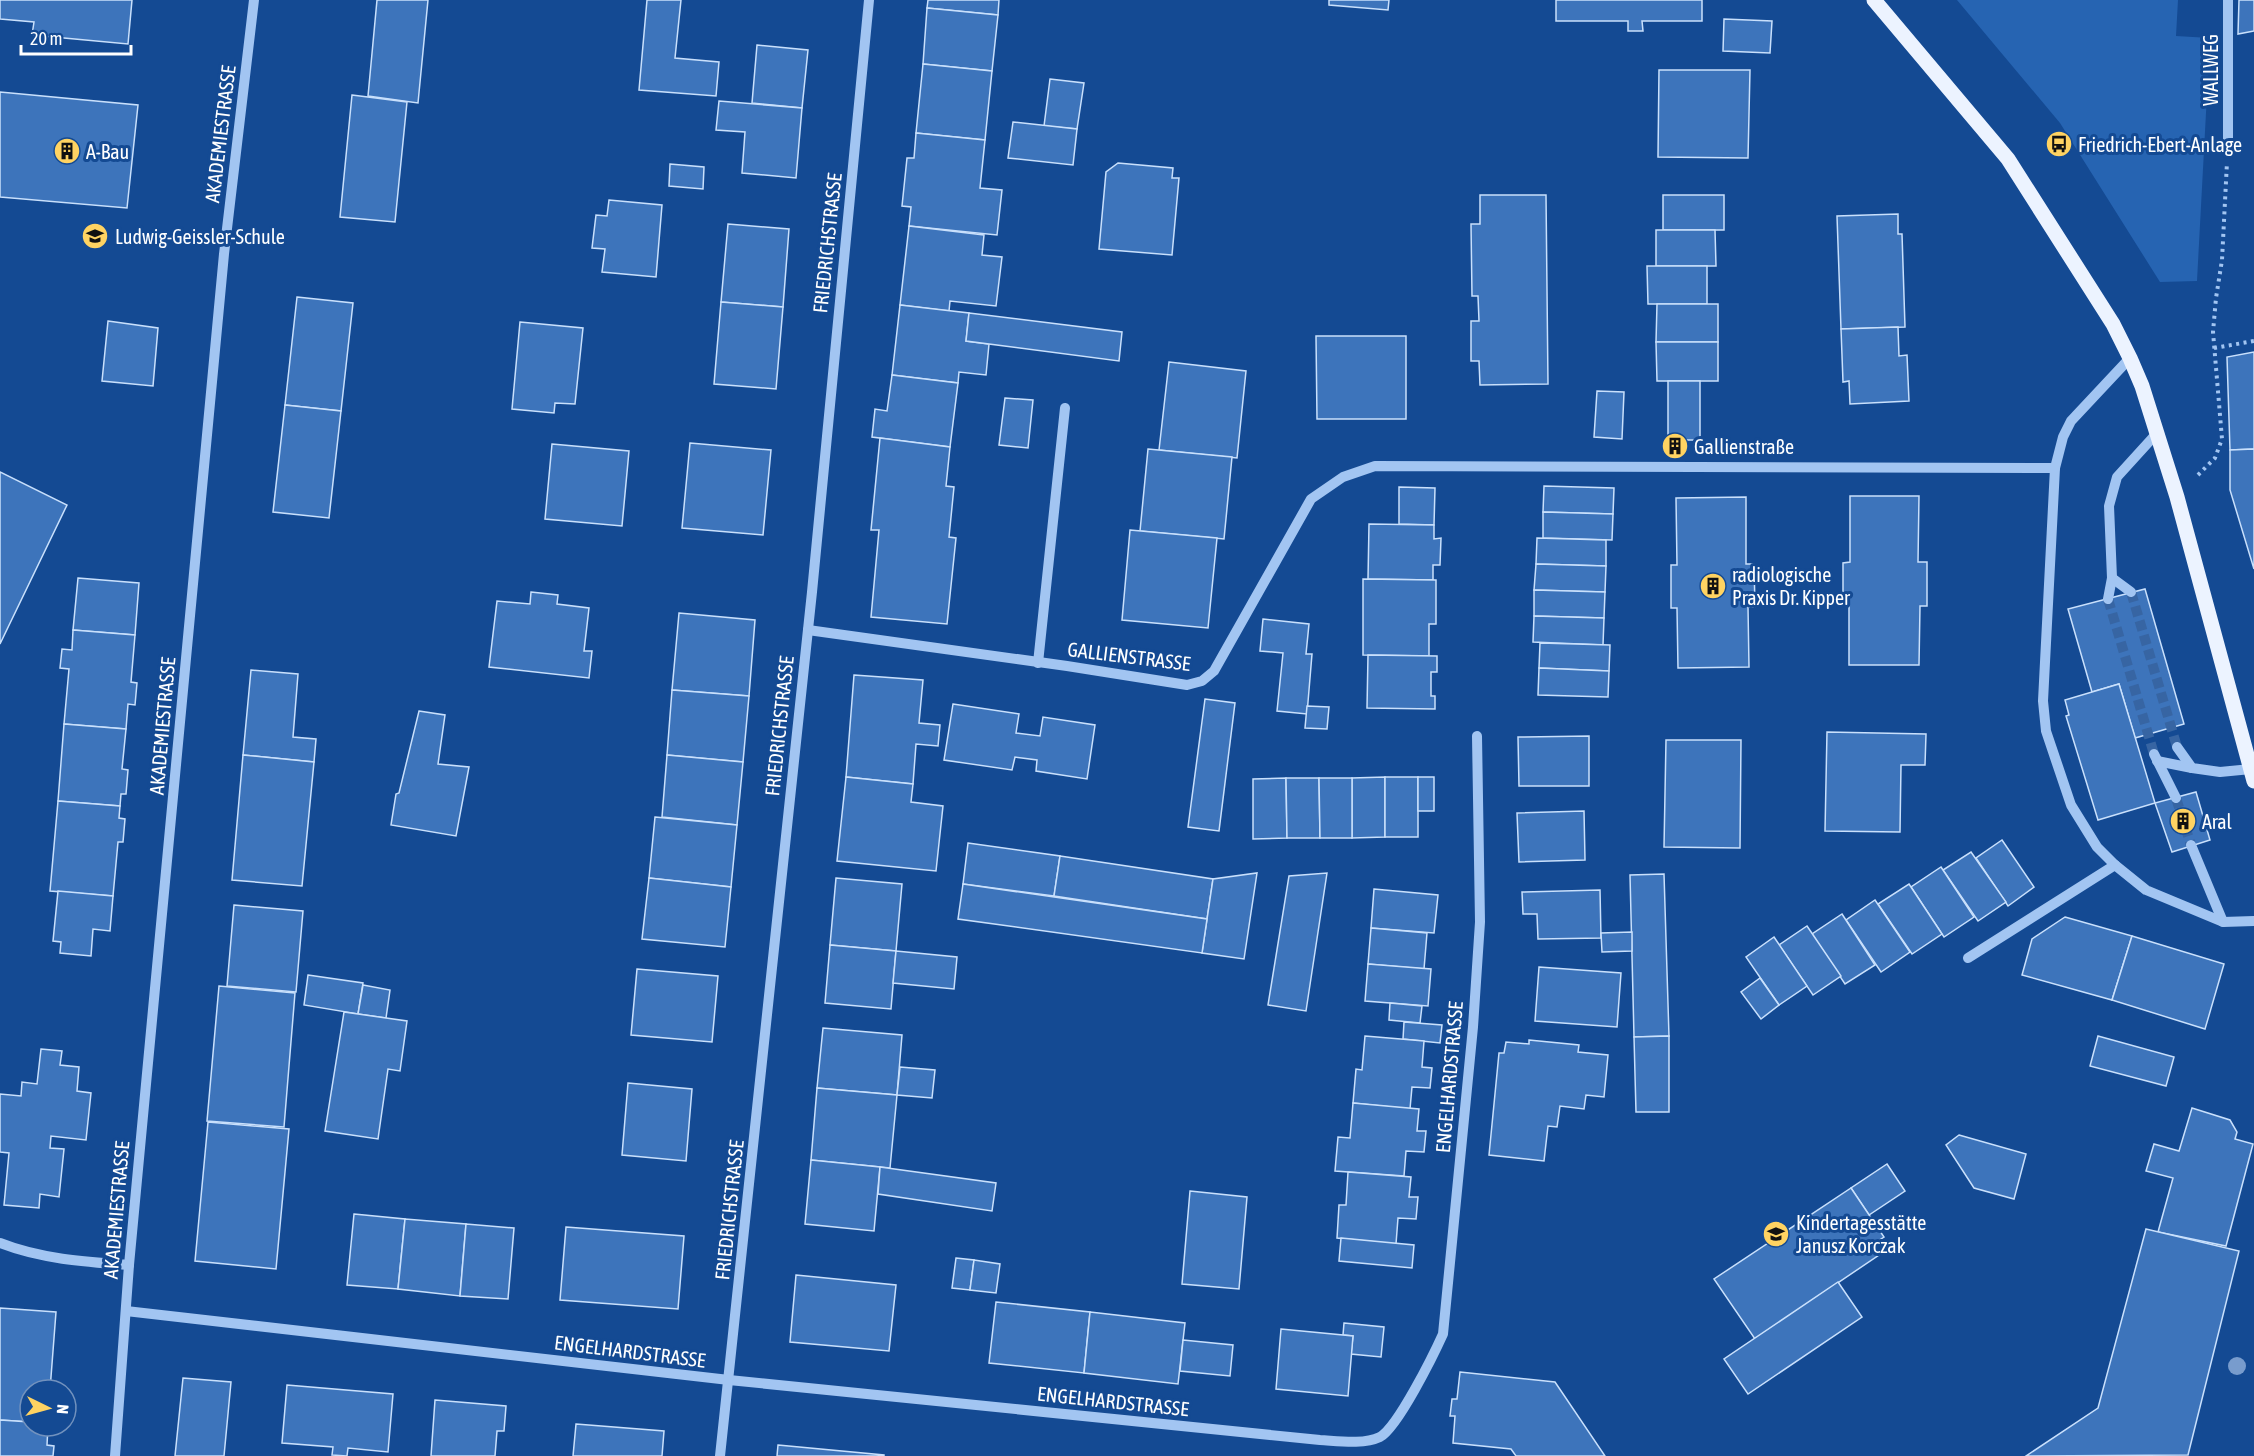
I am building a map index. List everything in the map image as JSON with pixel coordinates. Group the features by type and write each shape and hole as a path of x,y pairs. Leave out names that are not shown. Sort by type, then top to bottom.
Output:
{"main road":[{"path":"1874,0 2008,159 2113,324 2130,358 2177,497 2252,775"}],"street":[{"name":"AKADEMIESTRASSE","path":"115,1456 129,1265 223,266 254,0"},
{"name":"FRIEDRICHSTRASSE","path":"720,1456 808,630 868,0"},
{"name":"WALLWEG","path":"2228,0 2228,139"},
{"path":"2130,358 2071,421 2063,437 2055,468 2043,686 2046,731 2072,805 2097,847 2115,865 2146,890 2223,922 2254,921"},
{"path":"1033,662 1065,408"},
{"path":"2109,599 2112,578 2109,506 2117,477 2157,433"},
{"name":"GALLIENSTRASSE","path":"808,630 1187,685 1202,681 1214,671 1311,499 1342,477 1375,466 2055,468"},
{"path":"2112,578 2131,592"},
{"name":"ENGELHARDSTRASSE","path":"126,1311 729,1380 1320,1440 1358,1442 1381,1436 1393,1422 1425,1373 1443,1334 1473,1027 1480,922 1477,736"},
{"path":"2177,747 2192,768"},
{"path":"2176,798 2156,757 2192,768 2252,775"},
{"path":"2191,845 2223,922"},
{"path":"1968,957 2115,865"},
{"path":"0,1243 28,1252 90,1263 129,1265"}],"path":[{"path":"2177,497 2215,458 2222,439 2214,348 2216,298 2222,260 2228,139"},
{"path":"2214,348 2254,341"}],"shaded area":[{"path":"1957,0 2178,0 2176,36 2210,38 2197,281 2160,282 2060,123"}],"building":[{"path":"0,0 132,0 128,44 32,35 34,22 0,19"},
{"path":"377,0 428,0 418,103 368,96"},
{"path":"647,0 681,0 675,58 719,62 716,96 639,90"},
{"path":"928,0 999,0 998,15 927,8"},
{"path":"1329,0 1389,0 1388,10 1329,5"},
{"path":"1556,0 1702,0 1702,21 1642,21 1643,31 1628,31 1628,21 1556,21"},
{"path":"2239,0 2254,0 2254,31 2238,34"},
{"path":"927,8 998,15 992,71 923,64"},
{"path":"1724,19 1772,21 1770,53 1723,51"},
{"path":"757,45 808,50 802,108 752,103"},
{"path":"923,64 992,71 985,140 916,133"},
{"path":"1659,70 1750,70 1748,158 1658,157"},
{"path":"1050,79 1084,83 1077,129 1044,126"},
{"name":"A-Bau","path":"0,92 138,105 127,208 0,197"},
{"path":"352,95 407,102 395,222 340,217"},
{"path":"719,101 802,108 796,178 742,173 745,132 716,130"},
{"path":"1013,122 1077,129 1073,165 1008,158"},
{"path":"916,133 985,140 980,188 1002,190 997,235 909,226 911,207 902,206 907,158 914,158"},
{"path":"1118,163 1173,168 1172,178 1179,178 1172,255 1099,249 1106,172"},
{"path":"670,164 704,167 703,189 669,186"},
{"path":"1480,195 1546,195 1548,384 1480,385 1479,361 1471,361 1471,321 1479,321 1478,296 1472,296 1471,224 1480,224"},
{"path":"1663,195 1724,195 1724,230 1663,230"},
{"path":"609,200 662,205 656,277 602,272 605,249 592,248 596,215 607,216"},
{"path":"1898,214 1898,234 1902,234 1905,327 1841,329 1837,216"},
{"path":"728,224 789,229 783,307 721,302"},
{"path":"909,226 984,235 982,255 1002,257 996,306 950,301 949,311 900,305"},
{"path":"1656,230 1715,230 1716,266 1656,266"},
{"path":"1647,266 1707,266 1707,304 1648,304"},
{"path":"297,297 353,303 341,411 285,405"},
{"path":"721,302 783,307 776,389 714,384"},
{"path":"1657,304 1718,304 1718,342 1656,342"},
{"path":"900,305 969,313 966,341 989,344 986,375 959,372 958,383 892,375"},
{"path":"969,313 1122,332 1119,361 966,341"},
{"path":"108,321 158,328 153,386 102,381"},
{"path":"520,322 583,328 575,404 555,403 554,413 512,409"},
{"path":"1898,327 1899,356 1907,355 1909,401 1850,404 1849,381 1843,382 1841,329"},
{"path":"1316,336 1406,336 1406,419 1317,419"},
{"path":"1656,342 1718,342 1718,381 1657,381"},
{"path":"2254,352 2254,449 2230,450 2227,357"},
{"path":"1169,362 1246,371 1237,458 1159,450"},
{"path":"892,375 958,383 950,447 872,437 875,409 887,411"},
{"path":"1668,381 1700,381 1700,440 1668,440"},
{"path":"1597,391 1624,392 1622,439 1594,437"},
{"path":"1005,398 1033,400 1028,448 999,445"},
{"path":"285,405 341,411 329,518 273,512"},
{"path":"880,438 950,447 946,486 954,487 949,537 956,538 947,624 871,617 879,530 871,530"},
{"name":"Gallienstraße","path":"1668,440 1682,440 1682,452 1668,452"},
{"path":"690,443 771,450 763,535 682,528"},
{"path":"552,444 629,451 622,526 545,519"},
{"path":"1148,449 1232,457 1224,539 1140,531"},
{"path":"2254,449 2254,569 2230,490 2230,450"},
{"path":"0,472 67,505 0,644"},
{"path":"1544,486 1614,488 1613,514 1543,512"},
{"path":"1399,487 1435,488 1434,525 1399,524"},
{"path":"1850,496 1919,496 1918,562 1927,562 1927,606 1920,606 1919,665 1849,665 1849,605 1843,605 1843,563 1850,562"},
{"name":"radiologische Praxis Dr. Kipper","path":"1746,497 1746,564 1754,564 1755,607 1748,607 1749,667 1678,668 1677,608 1671,608 1671,565 1677,565 1676,498"},
{"path":"1543,512 1613,514 1612,540 1543,538"},
{"path":"1369,524 1434,525 1434,539 1441,538 1440,565 1433,565 1433,580 1368,579"},
{"path":"1130,530 1217,538 1208,628 1122,620"},
{"path":"1537,538 1606,540 1606,566 1536,564"},
{"path":"1536,564 1606,566 1605,592 1534,590"},
{"path":"78,578 139,583 135,635 73,630"},
{"path":"1363,579 1436,580 1436,624 1429,624 1429,656 1363,655"},
{"path":"2145,589 2184,724 2135,738 2119,684 2092,692 2068,609"},
{"path":"1534,590 1605,592 1604,618 1534,616"},
{"path":"531,592 558,595 557,604 589,608 584,651 592,651 589,678 489,667 497,601 530,604"},
{"path":"679,613 755,620 749,696 672,690"},
{"path":"1534,616 1604,618 1603,645 1533,642"},
{"path":"1263,619 1309,624 1306,654 1312,654 1307,714 1277,711 1283,653 1260,651"},
{"path":"73,630 135,635 131,682 137,683 135,705 128,704 126,729 64,724 69,669 60,668 62,649 72,650"},
{"path":"1540,643 1610,645 1609,671 1539,668"},
{"path":"1368,655 1437,656 1437,672 1431,672 1431,696 1435,696 1435,709 1367,708"},
{"path":"1539,668 1609,671 1608,697 1538,695"},
{"path":"251,670 298,674 293,737 316,739 314,762 243,755"},
{"path":"854,675 923,680 919,723 940,725 938,746 916,744 913,784 846,777"},
{"path":"2119,684 2155,803 2098,820 2066,716 2069,715 2065,700"},
{"path":"672,690 749,696 743,762 667,755"},
{"path":"1205,699 1235,703 1219,831 1188,827"},
{"path":"953,704 1019,714 1016,733 1040,736 1043,717 1095,725 1087,779 1036,771 1037,760 1015,757 1012,770 944,760"},
{"path":"1307,706 1329,707 1327,729 1305,728"},
{"path":"419,711 445,715 438,764 469,767 456,836 391,825 396,794 399,793"},
{"path":"64,724 126,729 122,769 128,770 126,794 121,794 120,806 58,801"},
{"path":"1827,732 1926,734 1925,765 1901,765 1900,832 1825,831"},
{"path":"1589,736 1589,786 1519,786 1518,737"},
{"path":"1666,740 1741,740 1740,848 1664,847"},
{"path":"243,755 314,762 302,886 232,880"},
{"path":"667,755 743,762 737,825 662,817"},
{"path":"846,777 913,784 911,802 943,806 936,871 837,861"},
{"path":"1385,777 1385,837 1352,838 1352,778"},
{"path":"1385,777 1418,777 1418,837 1385,837"},
{"path":"1418,777 1434,777 1434,811 1418,811"},
{"path":"1286,778 1287,838 1253,839 1253,779"},
{"path":"1286,778 1319,778 1320,838 1287,838"},
{"path":"1319,778 1352,778 1352,838 1320,838"},
{"name":"Aral","path":"2196,792 2210,840 2172,852 2155,803"},
{"path":"58,801 120,806 119,818 125,819 123,842 118,842 113,896 50,891"},
{"path":"1584,811 1585,860 1519,862 1517,813"},
{"path":"655,817 737,825 731,887 649,878"},
{"path":"2002,840 2034,887 2008,906 1976,858"},
{"path":"968,843 1060,856 1054,896 963,884"},
{"path":"1971,852 2006,902 1978,921 1943,870"},
{"path":"1060,856 1213,879 1207,919 1054,896"},
{"path":"1941,867 1974,917 1944,937 1911,887"},
{"path":"1257,873 1244,959 1202,953 1213,879"},
{"path":"1327,873 1306,1011 1268,1005 1289,876"},
{"path":"1664,874 1669,1036 1634,1037 1630,875"},
{"path":"649,878 731,887 725,947 642,939"},
{"path":"836,878 902,884 896,951 830,945"},
{"path":"963,884 1207,919 1202,953 958,919"},
{"path":"1909,884 1942,934 1912,954 1878,904"},
{"path":"1374,889 1438,895 1434,933 1371,928"},
{"path":"1600,890 1601,938 1538,939 1537,914 1523,914 1522,892"},
{"path":"58,891 113,896 110,931 93,929 91,956 60,953 61,942 53,941"},
{"path":"1875,900 1910,952 1881,972 1846,920"},
{"path":"234,905 303,911 296,992 227,986"},
{"path":"1842,914 1875,965 1845,984 1812,934"},
{"path":"2065,917 2132,936 2112,1000 2022,975 2032,939"},
{"path":"1807,926 1841,976 1813,995 1779,945"},
{"path":"1371,928 1427,933 1424,969 1368,964"},
{"path":"1632,932 1632,951 1602,952 1601,933"},
{"path":"2132,936 2224,964 2205,1029 2112,1000"},
{"path":"1774,937 1807,986 1779,1005 1746,957"},
{"path":"830,945 896,951 891,1009 825,1003"},
{"path":"896,951 957,957 954,989 893,983"},
{"path":"1368,964 1431,969 1428,1006 1365,1001"},
{"path":"1539,967 1621,973 1617,1027 1535,1021"},
{"path":"637,969 718,976 712,1042 631,1035"},
{"path":"308,975 363,983 358,1014 304,1005"},
{"path":"1760,978 1779,1005 1761,1019 1741,992"},
{"path":"363,985 390,990 386,1018 358,1014"},
{"path":"219,986 295,993 284,1127 207,1121"},
{"path":"1390,1003 1422,1006 1420,1023 1389,1020"},
{"path":"344,1012 407,1021 400,1071 388,1069 378,1139 325,1131"},
{"path":"1404,1022 1442,1025 1440,1043 1403,1039"},
{"path":"823,1028 902,1035 897,1095 817,1088"},
{"path":"1365,1036 1424,1041 1422,1067 1432,1068 1430,1088 1412,1087 1410,1109 1353,1103 1356,1069 1362,1070"},
{"path":"1669,1036 1669,1112 1636,1112 1634,1037"},
{"path":"2098,1036 2174,1057 2166,1086 2090,1066"},
{"path":"1529,1040 1579,1045 1578,1052 1608,1055 1604,1097 1586,1095 1584,1109 1560,1106 1557,1127 1548,1126 1544,1161 1489,1155 1499,1053 1504,1053 1506,1042 1529,1044"},
{"path":"41,1049 62,1051 60,1065 79,1067 77,1091 91,1093 86,1140 51,1136 50,1148 64,1149 59,1197 40,1194 39,1208 4,1205 9,1153 0,1152 0,1094 21,1096 22,1082 37,1084"},
{"path":"900,1067 935,1070 932,1098 897,1095"},
{"path":"628,1083 692,1089 686,1161 622,1155"},
{"path":"817,1088 897,1095 890,1168 811,1160"},
{"path":"1353,1103 1419,1109 1417,1131 1426,1131 1424,1152 1406,1151 1404,1176 1335,1171 1338,1137 1350,1138"},
{"path":"2192,1108 2230,1120 2237,1132 2235,1139 2253,1144 2226,1246 2158,1232 2173,1178 2146,1171 2154,1144 2179,1151"},
{"path":"208,1122 289,1129 276,1269 195,1261"},
{"path":"1959,1135 2026,1154 2014,1199 1974,1188 1946,1145"},
{"path":"811,1160 880,1167 874,1231 805,1224"},
{"path":"1887,1164 1905,1191 1869,1215 1851,1188"},
{"path":"880,1167 996,1183 992,1211 878,1194"},
{"path":"1348,1172 1411,1177 1409,1197 1418,1197 1416,1219 1398,1218 1396,1244 1337,1238 1339,1205 1346,1205"},
{"path":"1851,1188 1884,1237 1872,1245 1879,1255 1755,1339 1714,1279"},
{"path":"1190,1191 1247,1197 1239,1289 1182,1284"},
{"path":"354,1214 405,1219 398,1289 347,1285"},
{"path":"405,1219 466,1224 460,1296 398,1289"},
{"path":"466,1224 514,1228 508,1299 460,1296"},
{"path":"566,1227 684,1236 678,1309 560,1300"},
{"path":"2146,1229 2239,1251 2188,1455 2026,1456 2098,1408"},
{"path":"1341,1238 1414,1245 1412,1268 1339,1261"},
{"path":"956,1258 974,1260 970,1290 952,1288"},
{"path":"974,1260 1000,1264 996,1293 970,1290"},
{"path":"796,1275 896,1285 889,1351 790,1342"},
{"path":"1838,1282 1862,1317 1748,1394 1724,1359"},
{"path":"996,1302 1090,1312 1084,1373 989,1363"},
{"path":"0,1308 56,1312 51,1378 18,1378 18,1421 0,1420"},
{"path":"1090,1312 1185,1323 1178,1384 1084,1373"},
{"path":"1344,1323 1384,1327 1381,1357 1351,1354 1353,1336 1343,1335"},
{"path":"1281,1329 1353,1336 1348,1396 1276,1389"},
{"path":"1183,1340 1233,1345 1230,1376 1180,1371"},
{"path":"1460,1372 1555,1382 1605,1456 1516,1456 1511,1449 1453,1443 1455,1416 1450,1416 1452,1399 1457,1399"},
{"path":"183,1378 231,1382 224,1456 175,1456"},
{"path":"287,1385 393,1394 388,1452 348,1448 347,1456 332,1455 333,1447 282,1443"},
{"path":"435,1400 506,1406 504,1431 497,1431 495,1456 431,1456"},
{"path":"0,1420 18,1421 18,1438 47,1438 47,1445 54,1446 53,1456 0,1456"},
{"path":"576,1424 664,1431 662,1456 573,1456"},
{"path":"778,1445 884,1455 884,1456 777,1456"}],"tunnel":[{"path":"2131,592 2177,747"},
{"path":"2108,599 2154,754"},
{"path":"2176,798 2191,845"}],"place":[{"name":"Friedrich-Ebert-Anlage","path":"2059,144"},
{"name":"A-Bau","path":"67,151"},
{"name":"Ludwig-Geissler-Schule","path":"95,236"},
{"name":"Gallienstraße","path":"1675,446"},
{"name":"radiologische Praxis Dr. Kipper","path":"1713,586"},
{"name":"Aral","path":"2183,821"},
{"name":"Kindertagesstätte Janusz Korczak","path":"1776,1234"}]}
